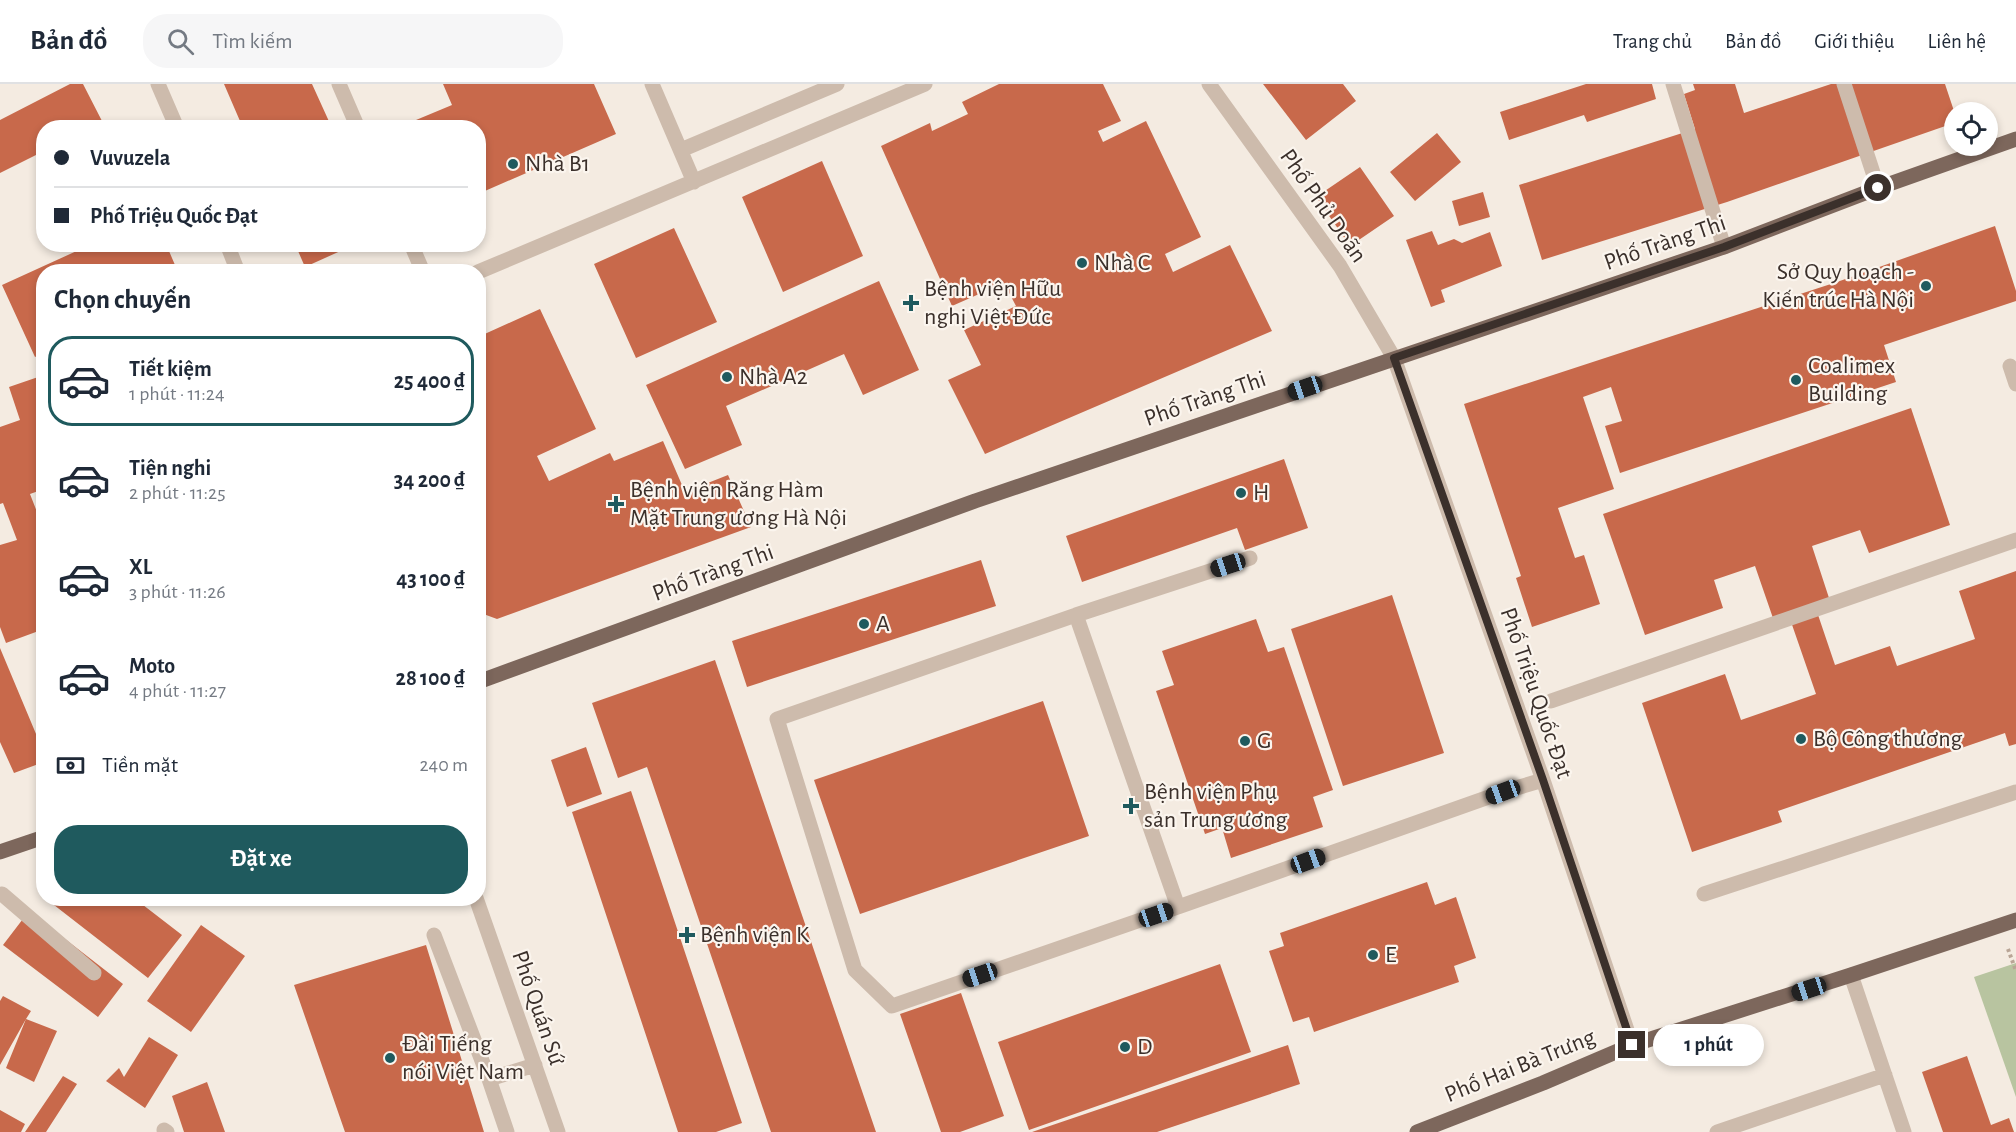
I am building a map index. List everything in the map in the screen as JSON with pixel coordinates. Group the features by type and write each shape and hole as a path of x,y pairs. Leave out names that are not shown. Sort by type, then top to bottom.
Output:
{"main road":[{"name":"Phố Tràng Thi","path":"486,679 975,501 1724,247 1878,188 2016,140"},
{"path":"0,852 36,840"},
{"name":"Phố Hai Bà Trưng","path":"1416,1132 1543,1083 1632,1045 2016,920"}],"street":[{"path":"158,84 174,120"},
{"path":"339,84 355,120"},
{"path":"652,84 694,182"},
{"path":"681,150 837,84"},
{"path":"486,269 925,84"},
{"name":"Phố Phủ Doãn","path":"1209,84 1340,266 1394,358"},
{"path":"1673,84 1724,247"},
{"path":"1844,84 1878,188"},
{"name":"Phố Triệu Quốc Đạt","path":"1394,358 1543,780 1632,1045"},
{"path":"2010,366 2016,384"},
{"path":"1551,701 2016,540"},
{"path":"1250,558 1076,615 777,719 855,970 891,1006 1543,780"},
{"path":"1076,615 1178,907"},
{"path":"1704,894 2016,792"},
{"path":"2,894 94,973"},
{"name":"Phố Quán Sứ","path":"479,906 558,1132"},
{"path":"434,934 507,1132"},
{"path":"1851,975 1904,1132"},
{"path":"489,1079 535,1065"},
{"path":"1717,1132 1885,1075"}],"green space":[{"path":"2016,963 2016,1097 1974,977"}],"building":[{"path":"70,84 83,84 101,120 36,120 36,155 0,173 0,120"},
{"path":"224,84 312,84 328,120 240,120"},
{"name":"Nhà B1","path":"443,84 594,84 616,134 486,191 486,120 416,120 452,105"},
{"name":"Nhà C","path":"999,84 1103,84 1121,121 1098,131 1103,142 1146,121 1201,237 1165,254 1173,272 1230,245 1272,331 985,454 948,380 981,365 964,330 1016,306 1004,283 952,306 881,146 930,123 932,131 968,114 962,102"},
{"path":"1263,84 1343,84 1356,101 1306,140"},
{"path":"1586,84 1652,84 1656,99 1587,122 1584,115 1509,140 1500,112"},
{"path":"1693,84 1735,84 1744,113 1831,84 1945,84 1951,102 1944,102 1944,126 1727,202 1542,260 1519,185 1695,129 1684,94 1695,90"},
{"path":"1437,133 1461,162 1415,201 1390,172"},
{"path":"822,161 863,256 783,292 742,197"},
{"path":"1360,167 1394,216 1350,246 1316,197"},
{"path":"1483,192 1490,217 1459,226 1452,201"},
{"path":"1995,226 2016,291 2016,301 1884,345 1896,382 1620,473 1605,426 1622,421 1611,387 1583,397 1614,489 1558,508 1575,558 1584,555 1600,604 1532,627 1516,578 1521,576 1464,404 1837,282"},
{"path":"674,228 717,322 636,358 594,264"},
{"path":"1432,231 1438,245 1454,239 1462,243 1490,232 1502,266 1441,290 1445,302 1431,307 1406,240"},
{"path":"74,252 169,252 175,264 48,264"},
{"path":"298,252 338,252 312,264 304,264"},
{"path":"36,270 36,357 35,357 2,285"},
{"name":"Nhà A2","path":"879,281 919,370 863,395 844,354 726,406 742,445 685,469 646,385"},
{"name":"Bệnh viện Răng Hàm Mặt Trung ương Hà Nội","path":"540,309 596,429 537,456 549,481 610,453 614,461 663,441 685,492 728,475 751,527 497,619 486,615 486,333"},
{"path":"36,378 36,492 30,494 36,509 36,632 6,643 0,627 0,545 17,540 3,503 0,504 0,427 20,420 9,387"},
{"path":"1911,408 1950,525 1869,553 1860,530 1812,546 1829,598 1814,603 1835,665 1890,646 1897,666 1975,639 1959,591 2016,571 2016,744 2009,746 2005,733 1778,811 1782,822 1692,852 1642,703 1725,674 1741,720 1816,694 1789,616 1774,621 1755,566 1714,580 1723,608 1645,635 1603,514"},
{"name":"H","path":"1284,459 1308,528 1245,550 1237,528 1082,582 1066,536"},
{"name":"A","path":"981,560 996,606 747,687 732,641"},
{"path":"1392,595 1444,753 1343,786 1291,629"},
{"name":"G","path":"1256,619 1268,652 1284,647 1333,790 1313,797 1323,827 1231,858 1222,828 1205,834 1156,691 1174,685 1162,651"},
{"path":"0,648 36,734 36,765 14,773 0,742"},
{"path":"715,660 876,1132 771,1132 647,767 618,778 592,703"},
{"path":"1043,701 1089,836 860,914 814,780"},
{"path":"586,747 602,794 567,807 551,760"},
{"path":"631,791 742,1123 716,1132 678,1132 572,812"},
{"name":"E","path":"1427,882 1435,905 1456,897 1476,958 1454,966 1459,982 1314,1032 1309,1017 1293,1022 1269,951 1284,946 1280,933"},
{"path":"55,906 144,906 182,935 148,978"},
{"path":"29,911 123,984 98,1017 3,945"},
{"path":"201,925 245,956 191,1032 147,1001"},
{"name":"Đài Tiếng nói Việt Nam","path":"426,945 484,1132 345,1132 294,985"},
{"name":"D","path":"1220,964 1251,1052 1029,1130 998,1042"},
{"path":"961,993 1004,1116 960,1132 941,1132 900,1014"},
{"path":"3,996 31,1011 0,1065 0,1001"},
{"path":"26,1019 57,1031 34,1082 6,1068"},
{"path":"149,1037 178,1055 145,1108 106,1081 119,1068 124,1077"},
{"path":"1288,1045 1300,1084 1157,1132 1032,1132"},
{"path":"1967,1056 1991,1125 2009,1118 2014,1132 1943,1132 1922,1072"},
{"path":"63,1076 77,1084 46,1132 25,1132"},
{"path":"207,1082 225,1132 184,1132 172,1096"},
{"path":"0,1110 25,1124 21,1132 0,1132"}],"place":[{"name":"Nhà B1","path":"513,164"},
{"name":"Nhà C","path":"1082,263"},
{"name":"Sở Quy hoạch - Kiến trúc Hà Nội","path":"1926,286"},
{"name":"Bệnh viện Hữu nghị Việt Đức","path":"911,303"},
{"name":"Nhà A2","path":"727,377"},
{"name":"Coalimex Building","path":"1796,380"},
{"name":"H","path":"1241,493"},
{"name":"Bệnh viện Răng Hàm Mặt Trung ương Hà Nội","path":"616,504"},
{"name":"A","path":"864,624"},
{"name":"Bộ Công thương","path":"1801,739"},
{"name":"G","path":"1245,741"},
{"name":"Bệnh viện Phụ sản Trung ương","path":"1131,806"},
{"name":"Bệnh viện K","path":"687,935"},
{"name":"E","path":"1373,955"},
{"name":"D","path":"1125,1047"},
{"name":"Đài Tiếng nói Việt Nam","path":"390,1058"}],"route":[{"path":"1632,1045 1543,780 1394,358 1724,247 1878,188"}]}
